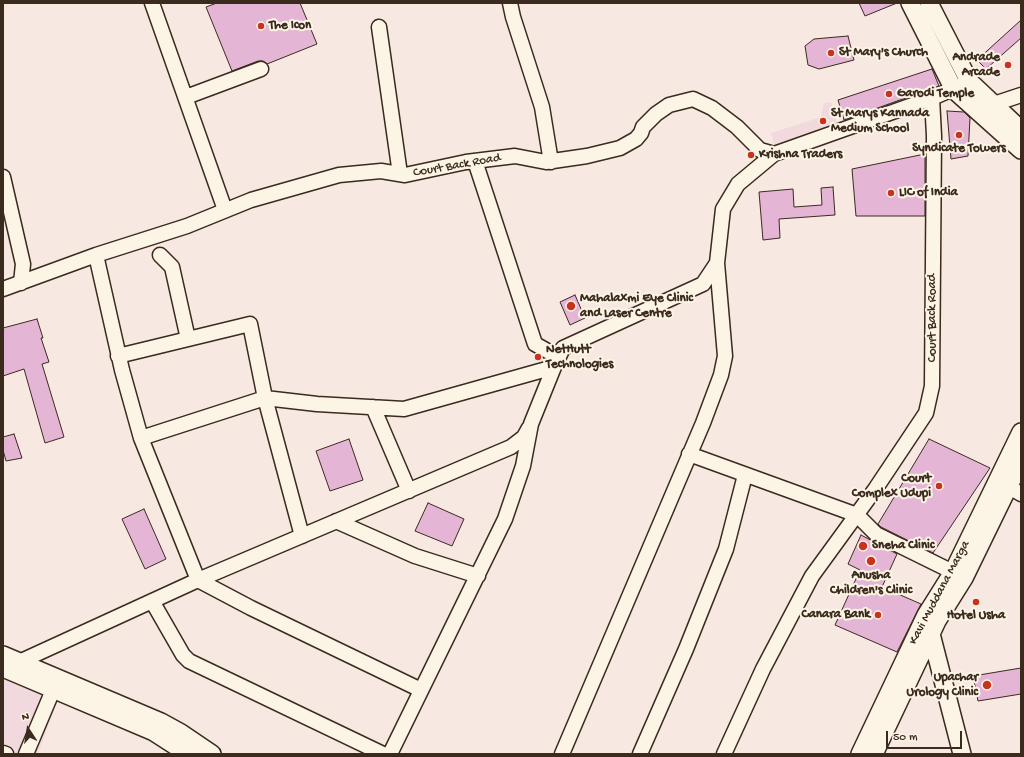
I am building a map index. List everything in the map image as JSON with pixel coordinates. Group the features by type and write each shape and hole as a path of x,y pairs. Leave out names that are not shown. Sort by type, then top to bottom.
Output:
{"main road":[{"path":"910,3 954,90 1021,150"},
{"path":"929,3 969,81 1021,130"},
{"name":"Kavi Muddana Marga","path":"860,754 926,615 953,572 1021,432"},
{"path":"874,754 937,621 964,578 1015,490 1021,461"},
{"path":"926,615 962,754"},
{"path":"3,655 11,667 53,690 154,732 188,754"},
{"path":"11,667 161,722 181,733 212,754"}],"street":[{"path":"152,3 226,210"},
{"path":"510,3 513,17 542,106 551,162"},
{"path":"379,27 400,174"},
{"path":"186,97 261,69"},
{"path":"562,754 703,423 721,375 725,356 717,263 724,209 738,184 774,154 954,90 969,81"},
{"path":"994,104 1021,95"},
{"name":"Court Back Road","path":"3,289 187,226 251,200 339,176 381,171 405,175 475,161 515,156 551,162 587,156 620,148 636,139 641,133 643,127 656,114 669,105 693,98 712,108 737,127 760,150 774,154"},
{"name":"Court Back Road","path":"724,754 763,669 812,576 857,516 926,413 932,386 934,136 932,98"},
{"path":"475,161 535,344 556,362"},
{"path":"3,177 23,264 21,282"},
{"path":"160,255 172,267 188,339"},
{"path":"96,256 118,356 141,438 198,580 258,612 421,690"},
{"path":"11,667 198,580 511,447 524,437 531,424 563,348 703,284 717,263"},
{"path":"118,356 250,324 266,398 302,536"},
{"path":"141,438 266,398 317,404 404,409 556,362"},
{"path":"373,407 408,490"},
{"path":"390,754 505,520 523,466 531,424"},
{"path":"689,454 857,516 876,534 953,572"},
{"path":"640,754 686,649 726,549 746,475"},
{"path":"336,521 415,556 478,576"},
{"path":"152,601 183,655 189,662 383,754"},
{"path":"26,754 53,690"}],"shaded area":[{"name":"St Marys Kannada Medium School","path":"831,102 837,124 775,147 771,133 821,117 824,103"},
{"path":"3,673 58,698 38,754 3,754"}],"building":[{"name":"The Icon","path":"217,3 300,3 317,44 267,64 263,61 258,61 232,71 206,7"},
{"path":"859,3 897,3 865,16"},
{"path":"1021,20 1021,38 986,69 977,60"},
{"path":"848,36 854,60 819,69 808,65 805,46 814,39"},
{"name":"Garodi Temple","path":"932,69 939,86 844,120 838,100"},
{"name":"Syndicate Towers","path":"947,111 964,112 970,118 968,156 951,159"},
{"name":"LIC of India","path":"925,154 925,216 856,216 852,169"},
{"path":"833,187 835,215 779,219 780,238 763,240 759,192 793,189 794,207 822,205 821,188"},
{"path":"575,295 585,318 570,325 560,302"},
{"path":"37,319 43,338 41,338 49,362 42,364 64,437 45,443 24,369 3,376 3,328"},
{"path":"14,434 22,458 6,461 3,450 3,437"},
{"path":"349,439 363,480 330,491 316,451"},
{"name":"Court Complex Udupi","path":"929,439 990,468 933,553 881,527 878,524"},
{"path":"428,503 464,519 452,546 415,531"},
{"path":"144,509 166,559 145,569 122,519"},
{"name":"Canara Bank","path":"861,535 897,554 882,587 921,604 897,652 835,625 860,570 848,564"},
{"path":"1021,668 1021,694 978,701 973,676"}],"place":[{"name":"The Icon","path":"261,26"},
{"name":"St Mary's Church","path":"831,53"},
{"name":"Andrade Arcade","path":"1008,65"},
{"name":"Garodi Temple","path":"889,94"},
{"name":"St Marys Kannada Medium School","path":"823,121"},
{"name":"Syndicate Towers","path":"959,135"},
{"name":"Krishna Traders","path":"751,155"},
{"name":"LIC of India","path":"891,193"},
{"name":"Mahalaxmi Eye Clinic and Laser Centre","path":"571,306"},
{"name":"NetHutt Technologies","path":"538,357"},
{"name":"Court Complex Udupi","path":"939,486"},
{"name":"Sneha Clinic","path":"863,546"},
{"name":"Anusha Children's Clinic","path":"871,561"},
{"name":"Hotel Usha","path":"976,602"},
{"name":"Canara Bank","path":"878,615"},
{"name":"Upachar Urology Clinic","path":"987,685"}]}
